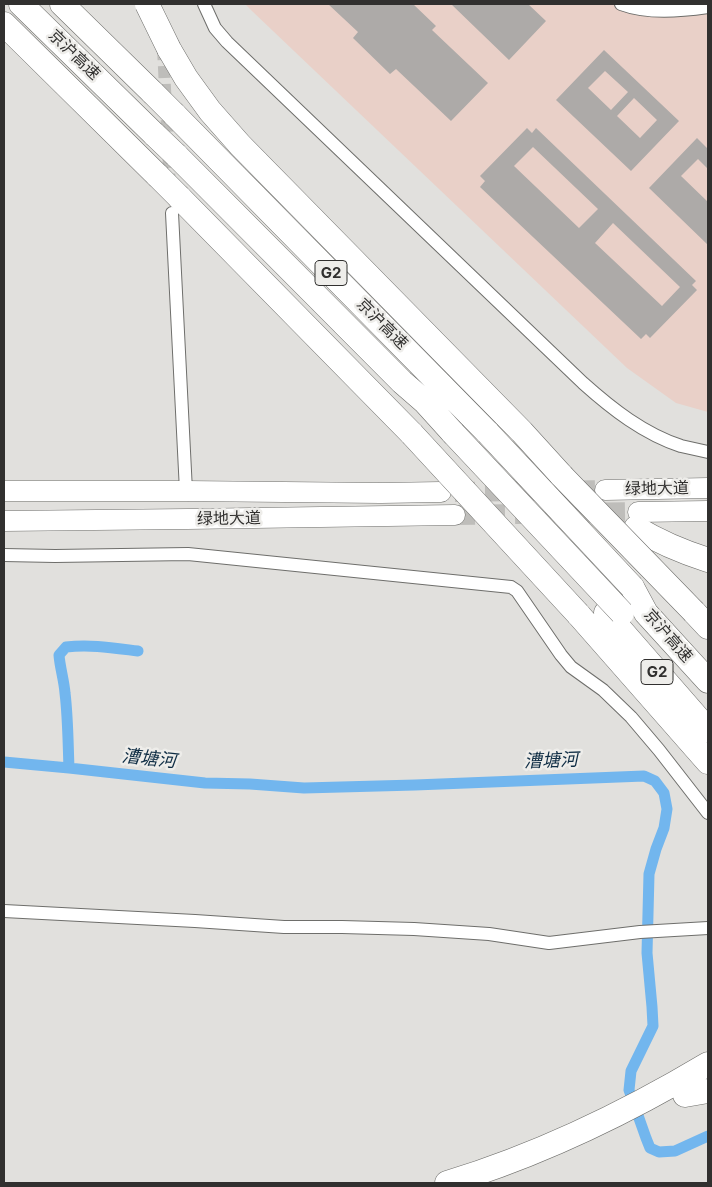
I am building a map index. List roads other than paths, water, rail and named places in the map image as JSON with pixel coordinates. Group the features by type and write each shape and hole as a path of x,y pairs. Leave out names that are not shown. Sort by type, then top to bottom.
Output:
{"highway":[{"name":"京沪高速","path":"21,4 402,382 425,402 447,433 614,613 708,709"},
{"name":"京沪高速","path":"62,4 174,114 488,433 655,613 708,682"},
{"path":"147,4 169,49 186,78 210,111 234,138 522,432 701,620"},
{"path":"4,24 158,176 175,205 412,434 578,614 708,762"},
{"path":"562,476 628,524 697,557"},
{"name":"京沪高速","path":"614,613 708,730"},
{"name":"京沪高速","path":"655,613 708,661"},
{"path":"658,1102 708,1048"},
{"path":"498,1183 532,1170 658,1102 708,1064"},
{"path":"685,1095 708,1081"},
{"path":"658,1102 708,1091"},
{"path":"447,1183 518,1159 581,1132 615,1124"}],"main road":[{"name":"绿地大道","path":"605,490 708,488"},
{"name":"绿地大道","path":"4,491 441,492"},
{"name":"绿地大道","path":"638,512 708,511"},
{"name":"绿地大道","path":"4,521 455,515"}],"street":[{"path":"621,4 632,8 662,11 708,7"},
{"path":"210,7 215,28 227,42 590,390 618,412 654,434 682,446 708,452"},
{"path":"175,205 186,491"},
{"path":"4,555 188,554 511,587 517,591 560,655 571,667 603,690 631,717 708,813"},
{"path":"4,911 284,927 423,930 489,934 549,943 640,932 708,928"}],"waterway":[{"path":"69,768 66,702 59,655 66,647 75,646 138,651"},
{"name":"漕塘河","path":"4,762 205,783 304,788 644,776 655,781 664,793 667,809 664,828 649,874 647,953 653,1026 631,1071 629,1090 650,1148 659,1152 675,1151 708,1136"}],"tunnel":[{"path":"163,48 170,188"},
{"path":"455,492 605,490"},
{"path":"455,515 638,512"}]}
